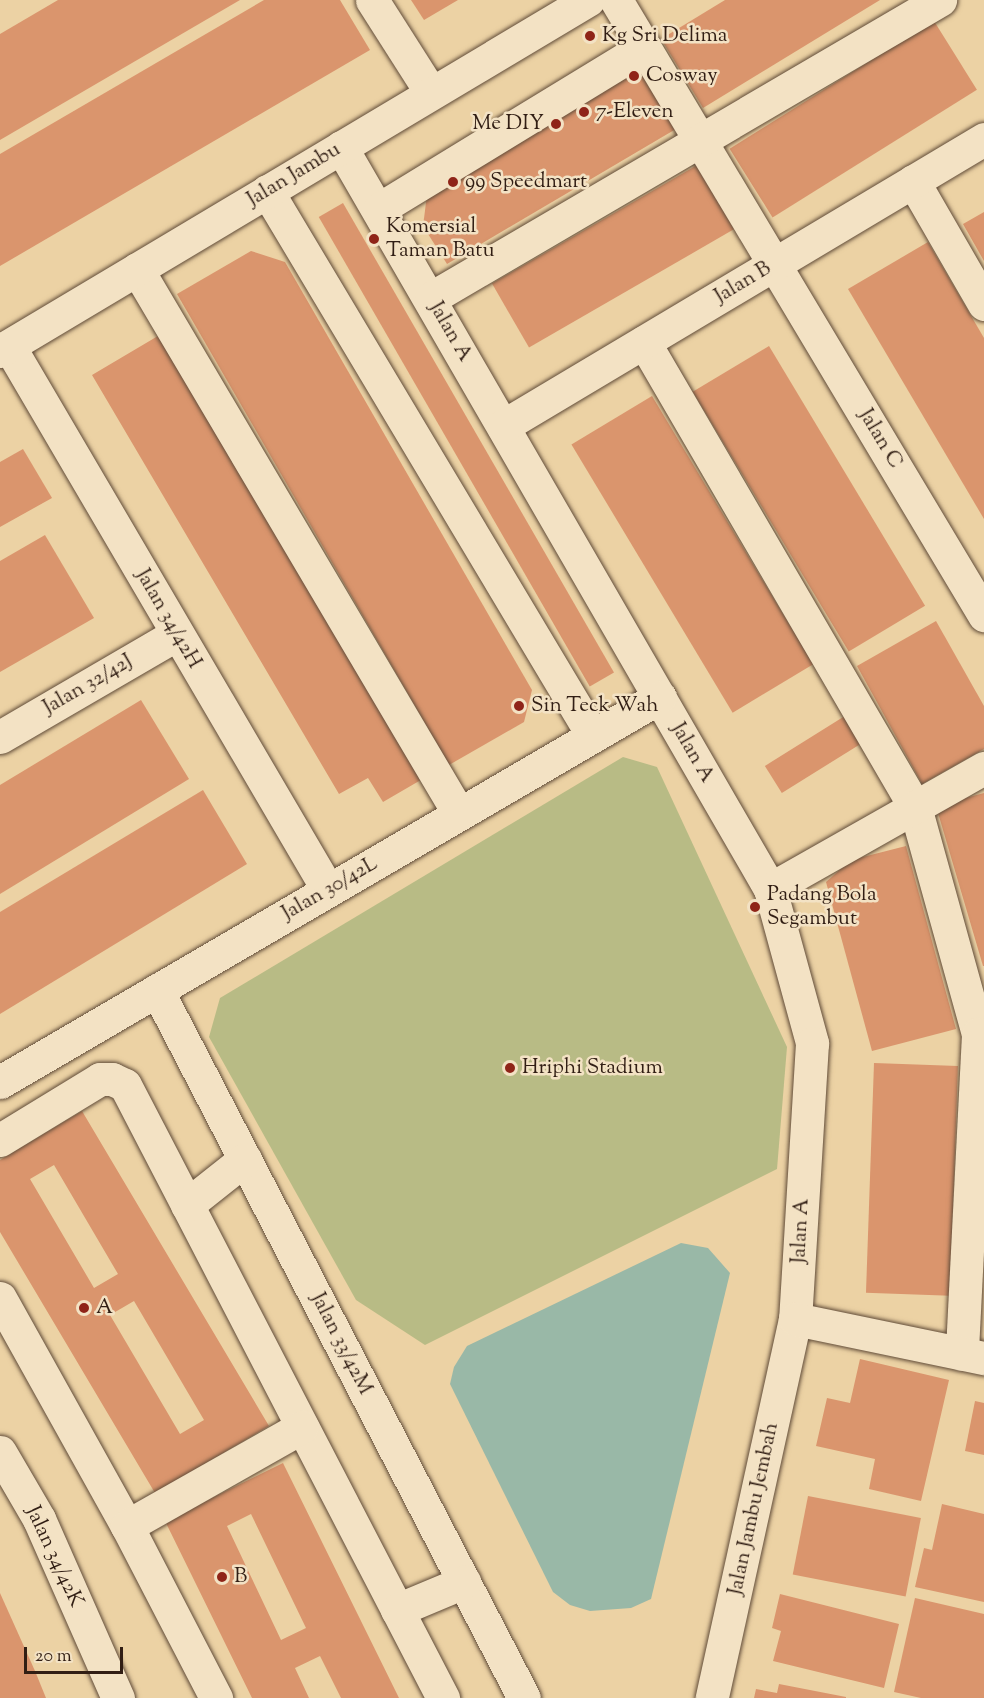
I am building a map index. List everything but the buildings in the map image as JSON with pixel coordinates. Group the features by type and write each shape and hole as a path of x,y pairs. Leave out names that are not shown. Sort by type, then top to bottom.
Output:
{"street":[{"path":"372,0 430,91"},
{"name":"Jalan Jambu","path":"4,349 430,91 588,0"},
{"name":"Jalan C","path":"615,0 776,264 984,615"},
{"path":"431,298 940,0"},
{"path":"379,208 644,47"},
{"name":"Jalan B","path":"503,426 984,139"},
{"name":"Jalan A","path":"341,147 379,208 770,889 812,1043 795,1319"},
{"path":"913,181 984,303"},
{"path":"267,191 593,736"},
{"path":"137,269 459,814"},
{"path":"644,342 915,807 978,1034 973,1356 795,1319"},
{"name":"Jalan 34/42H","path":"4,349 177,634 328,890"},
{"name":"Jalan 32/42J","path":"0,737 177,634"},
{"name":"Jalan 30/42L","path":"0,1082 660,697"},
{"path":"770,889 984,768"},
{"name":"Jalan 33/42M","path":"157,990 524,1698"},
{"path":"0,1140 100,1079 112,1078 125,1085 443,1698"},
{"path":"187,1205 245,1159"},
{"path":"0,1298 11,1348 127,1526 216,1698"},
{"name":"Jalan Jambu Jembah","path":"712,1698 795,1319"},
{"path":"127,1526 302,1427"},
{"name":"Jalan 34/42K","path":"0,1452 39,1519 118,1698"},
{"path":"397,1610 464,1582"}],"green space":[{"path":"623,757 657,767 787,1047 777,1169 425,1345 356,1300 209,1037 220,998"}],"shaded area":[{"path":"681,1243 708,1248 730,1273 651,1599 631,1608 590,1611 570,1605 553,1592 450,1384 454,1367 467,1346"}],"place":[{"name":"Kg Sri Delima","path":"590,36"},
{"name":"Cosway","path":"634,76"},
{"name":"7-Eleven","path":"584,112"},
{"name":"Me DIY","path":"556,124"},
{"name":"99 Speedmart","path":"453,182"},
{"name":"Komersial Taman Batu","path":"374,239"},
{"name":"Sin Teck Wah","path":"519,706"},
{"name":"Padang Bola Segambut","path":"755,907"},
{"name":"Hriphi Stadium","path":"510,1068"},
{"name":"A","path":"84,1308"},
{"name":"B","path":"222,1577"}]}
